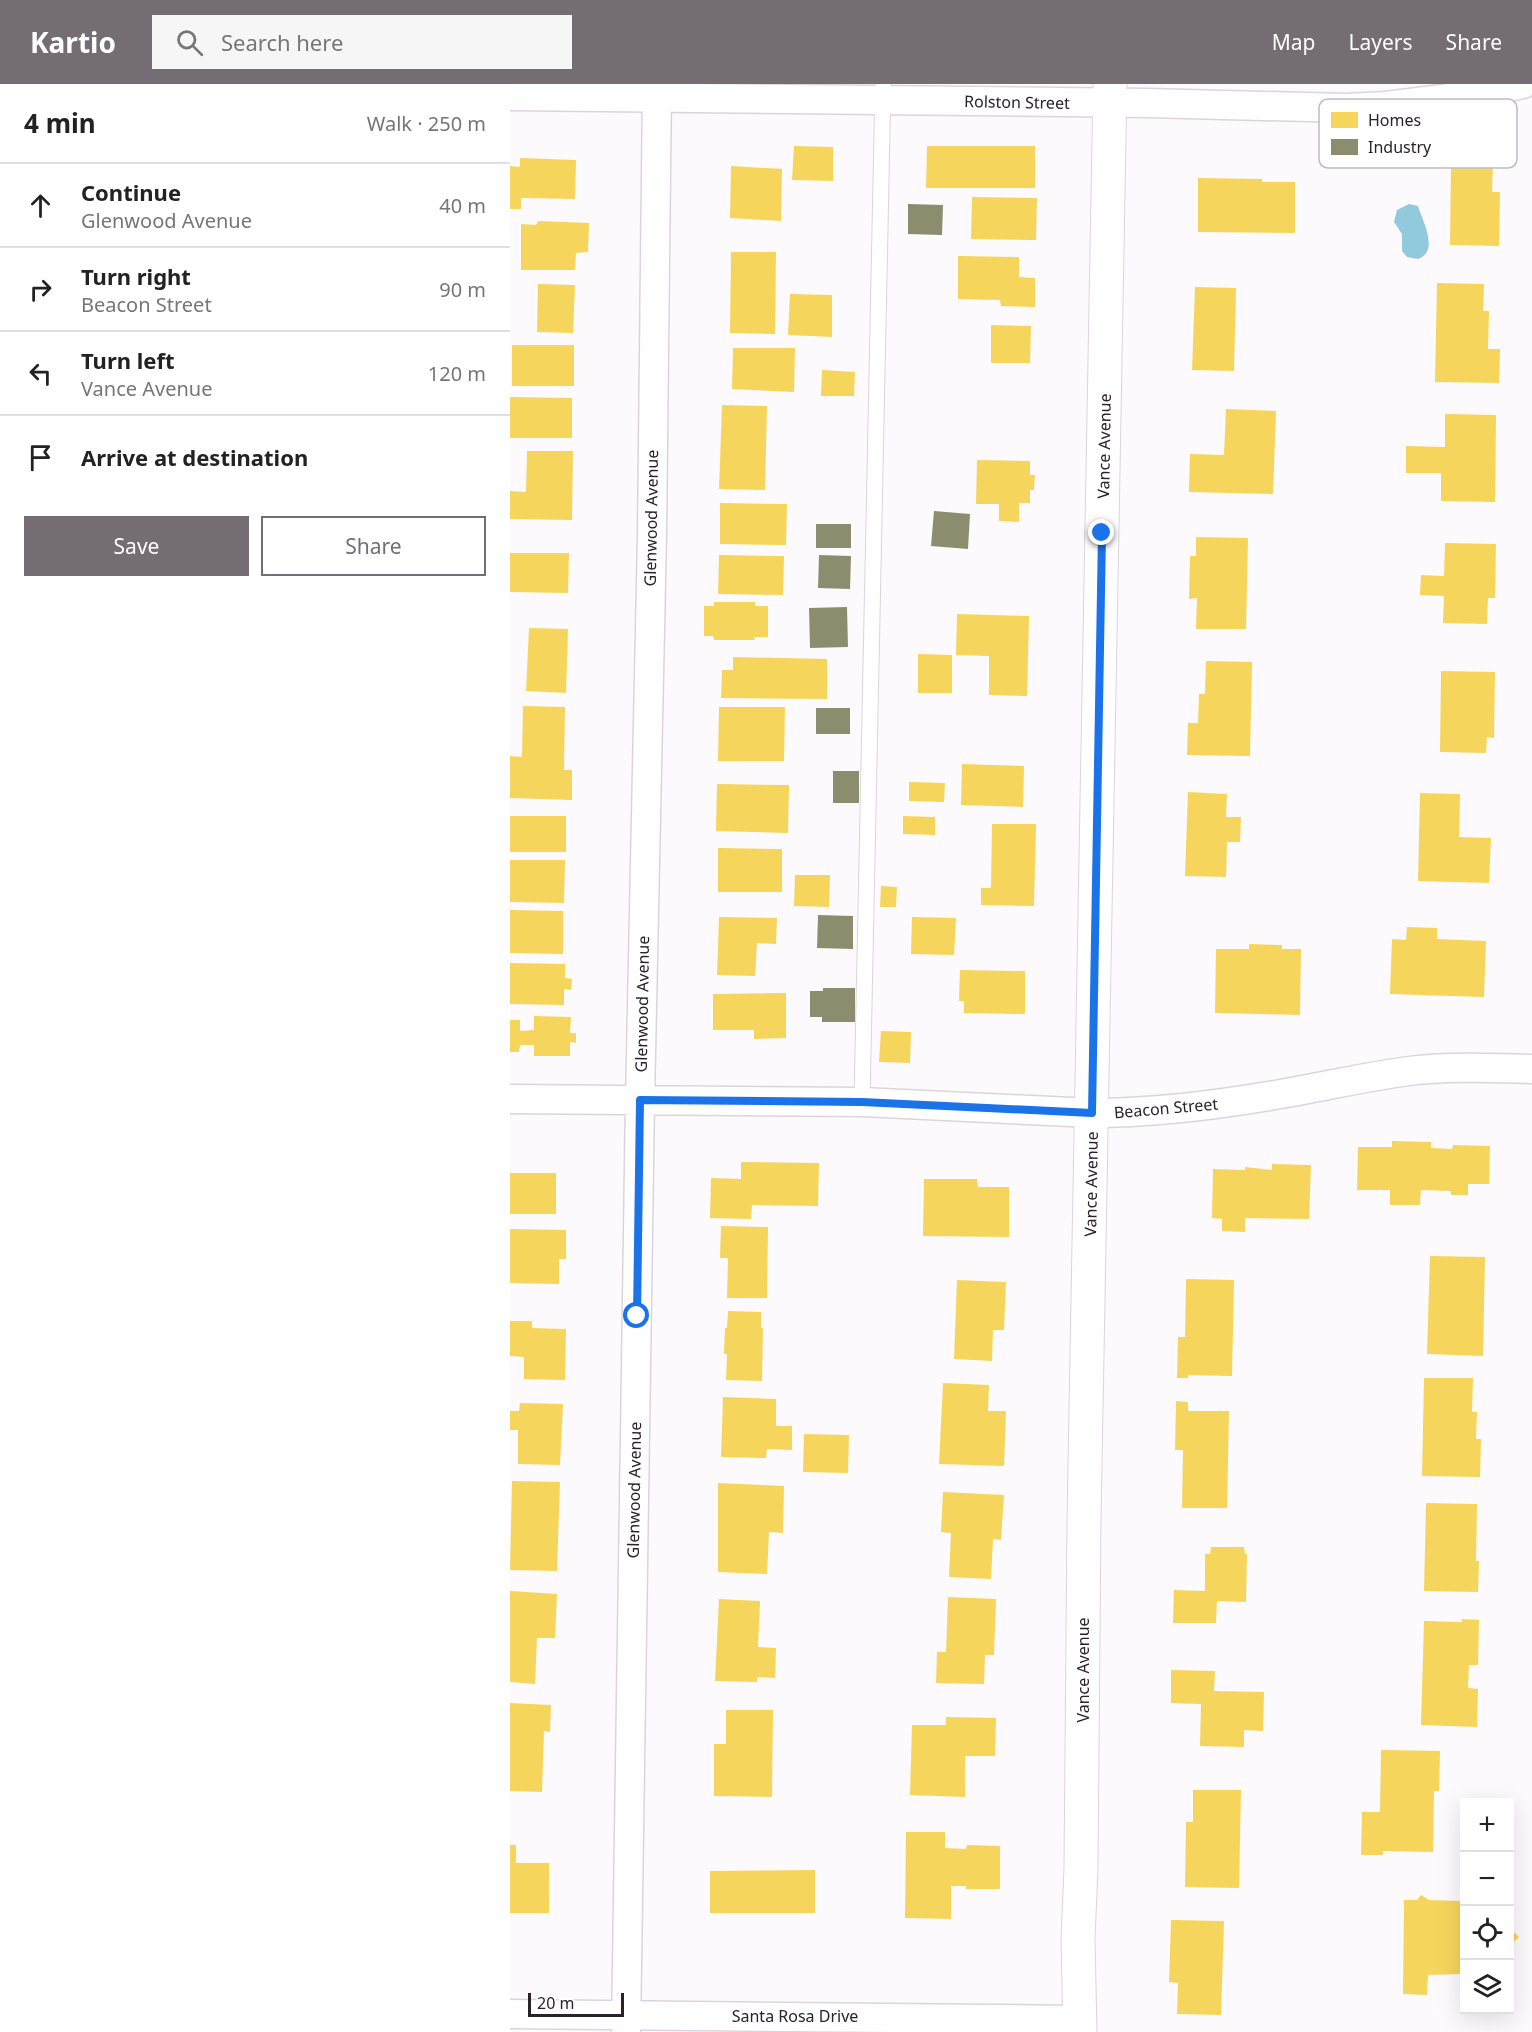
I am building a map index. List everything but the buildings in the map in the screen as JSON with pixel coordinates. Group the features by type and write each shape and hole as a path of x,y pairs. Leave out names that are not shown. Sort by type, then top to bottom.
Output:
{"street":[{"name":"Rolston Street","path":"1441,99 1523,84"},
{"name":"Rolston Street","path":"510,96 656,91 1110,94 1278,108 1319,107"},
{"name":"Glenwood Avenue","path":"626,2024 640,1100 652,534 656,91"},
{"name":"Vance Avenue","path":"1080,2026 1077,1939 1081,1868 1084,1520 1110,94"},
{"name":"Beacon Street","path":"510,1099 862,1102 1130,1113 1195,1107 1409,1071 1453,1068 1532,1069"},
{"name":"Santa Rosa Drive","path":"510,2014 626,2024 1080,2026"}],"lane":[{"path":"862,1102 882,92"}],"water":[{"path":"1409,204 1418,206 1428,235 1428,249 1418,259 1407,257 1402,251 1402,234 1394,222 1397,210"}],"route":[{"path":"637,1316 640,1100 862,1102 1092,1113 1102,533"}]}
